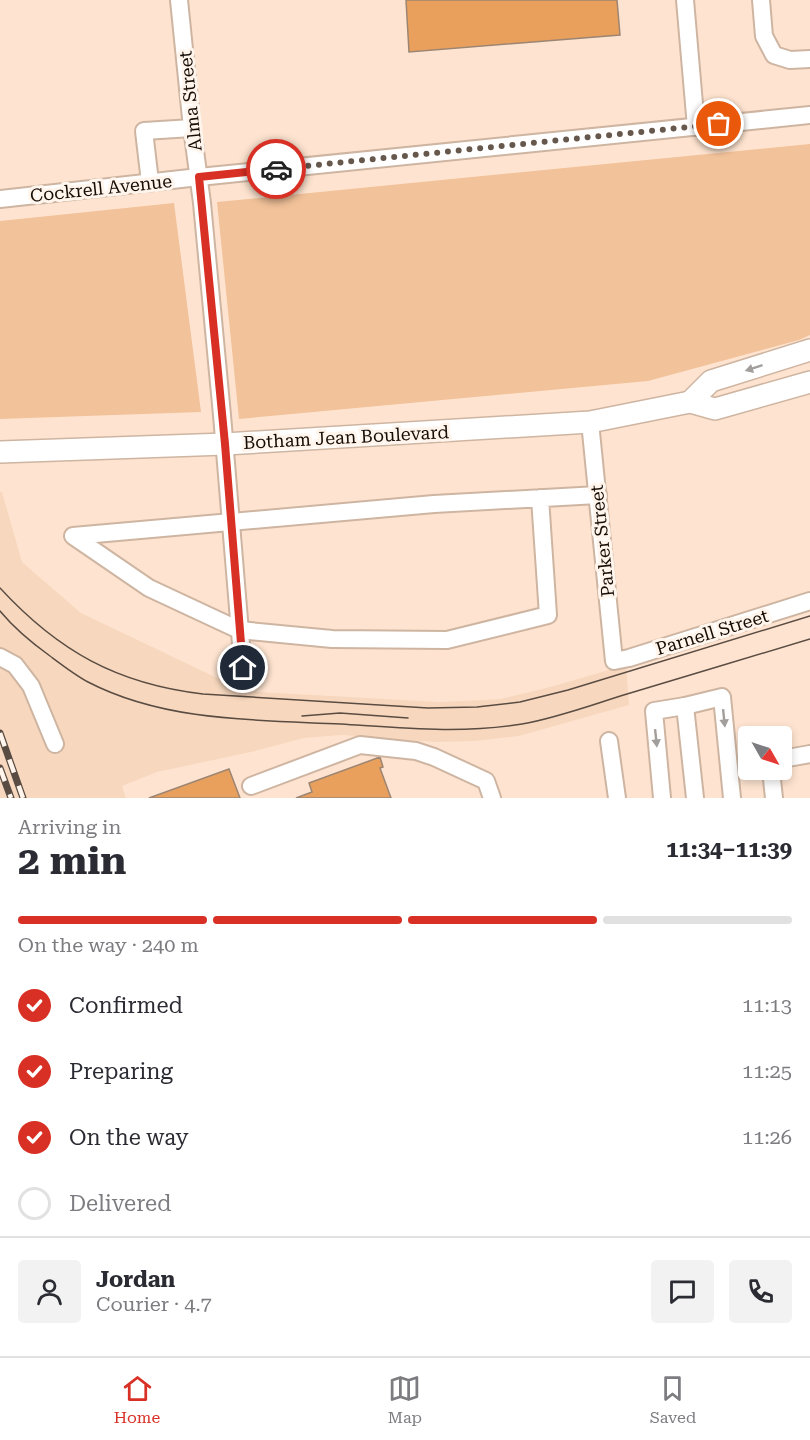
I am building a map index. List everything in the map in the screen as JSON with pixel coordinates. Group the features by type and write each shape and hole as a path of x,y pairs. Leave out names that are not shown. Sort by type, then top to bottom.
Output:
{"main road":[{"path":"690,402 711,381 810,350"},
{"name":"Botham Jean Boulevard","path":"0,452 225,444 590,422 690,402 715,409 810,382"}],"street":[{"name":"Alma Street","path":"179,0 225,444 243,668"},
{"path":"685,0 696,127"},
{"path":"761,0 764,36 774,55 790,60 810,59"},
{"name":"Cockrell Avenue","path":"0,199 810,115"},
{"path":"150,182 144,131 192,128"},
{"name":"Parker Street","path":"590,422 614,661"},
{"path":"540,498 548,615 447,640 332,639 239,630 149,588 73,536 434,504 540,498 598,495"},
{"name":"Parnell Street","path":"614,661 810,601"},
{"path":"0,657 15,665 32,686 54,744"},
{"path":"662,798 654,711 722,697 732,798"},
{"path":"685,706 695,798"},
{"path":"609,741 617,798"},
{"path":"251,786 360,745 416,751 434,757 486,781 492,798"},
{"path":"792,757 810,754"},
{"path":"772,780 774,798"}],"shaded area":[{"path":"810,144 810,335 799,340 648,381 239,419 217,202"},
{"path":"174,203 201,412 0,419 0,221"},
{"path":"0,492 2,492 22,562 81,613 232,685 259,692 440,702 501,699 626,665 629,705 519,736 475,741 435,742 342,735 304,738 157,772 122,786 126,798 0,798"}],"building":[{"path":"406,0 617,0 620,35 409,52"},
{"path":"380,757 383,767 380,768 391,798 296,798 312,792 309,783"},
{"path":"229,769 240,798 149,798"}],"tram line":[{"path":"0,588 44,630 67,647 116,673 143,682 203,694 428,708 477,707 520,702 568,690 810,616"},
{"path":"0,611 30,641 78,676 118,695 148,705 180,712 244,720 432,729 499,727 562,715 810,639"},
{"path":"302,716 340,713 408,718"}],"railway":[{"path":"0,733 23,798"},
{"path":"0,768 11,798"}],"way so far":[{"path":"276,169 719,124"}],"route":[{"path":"243,668 225,444 199,177 276,169"}]}
